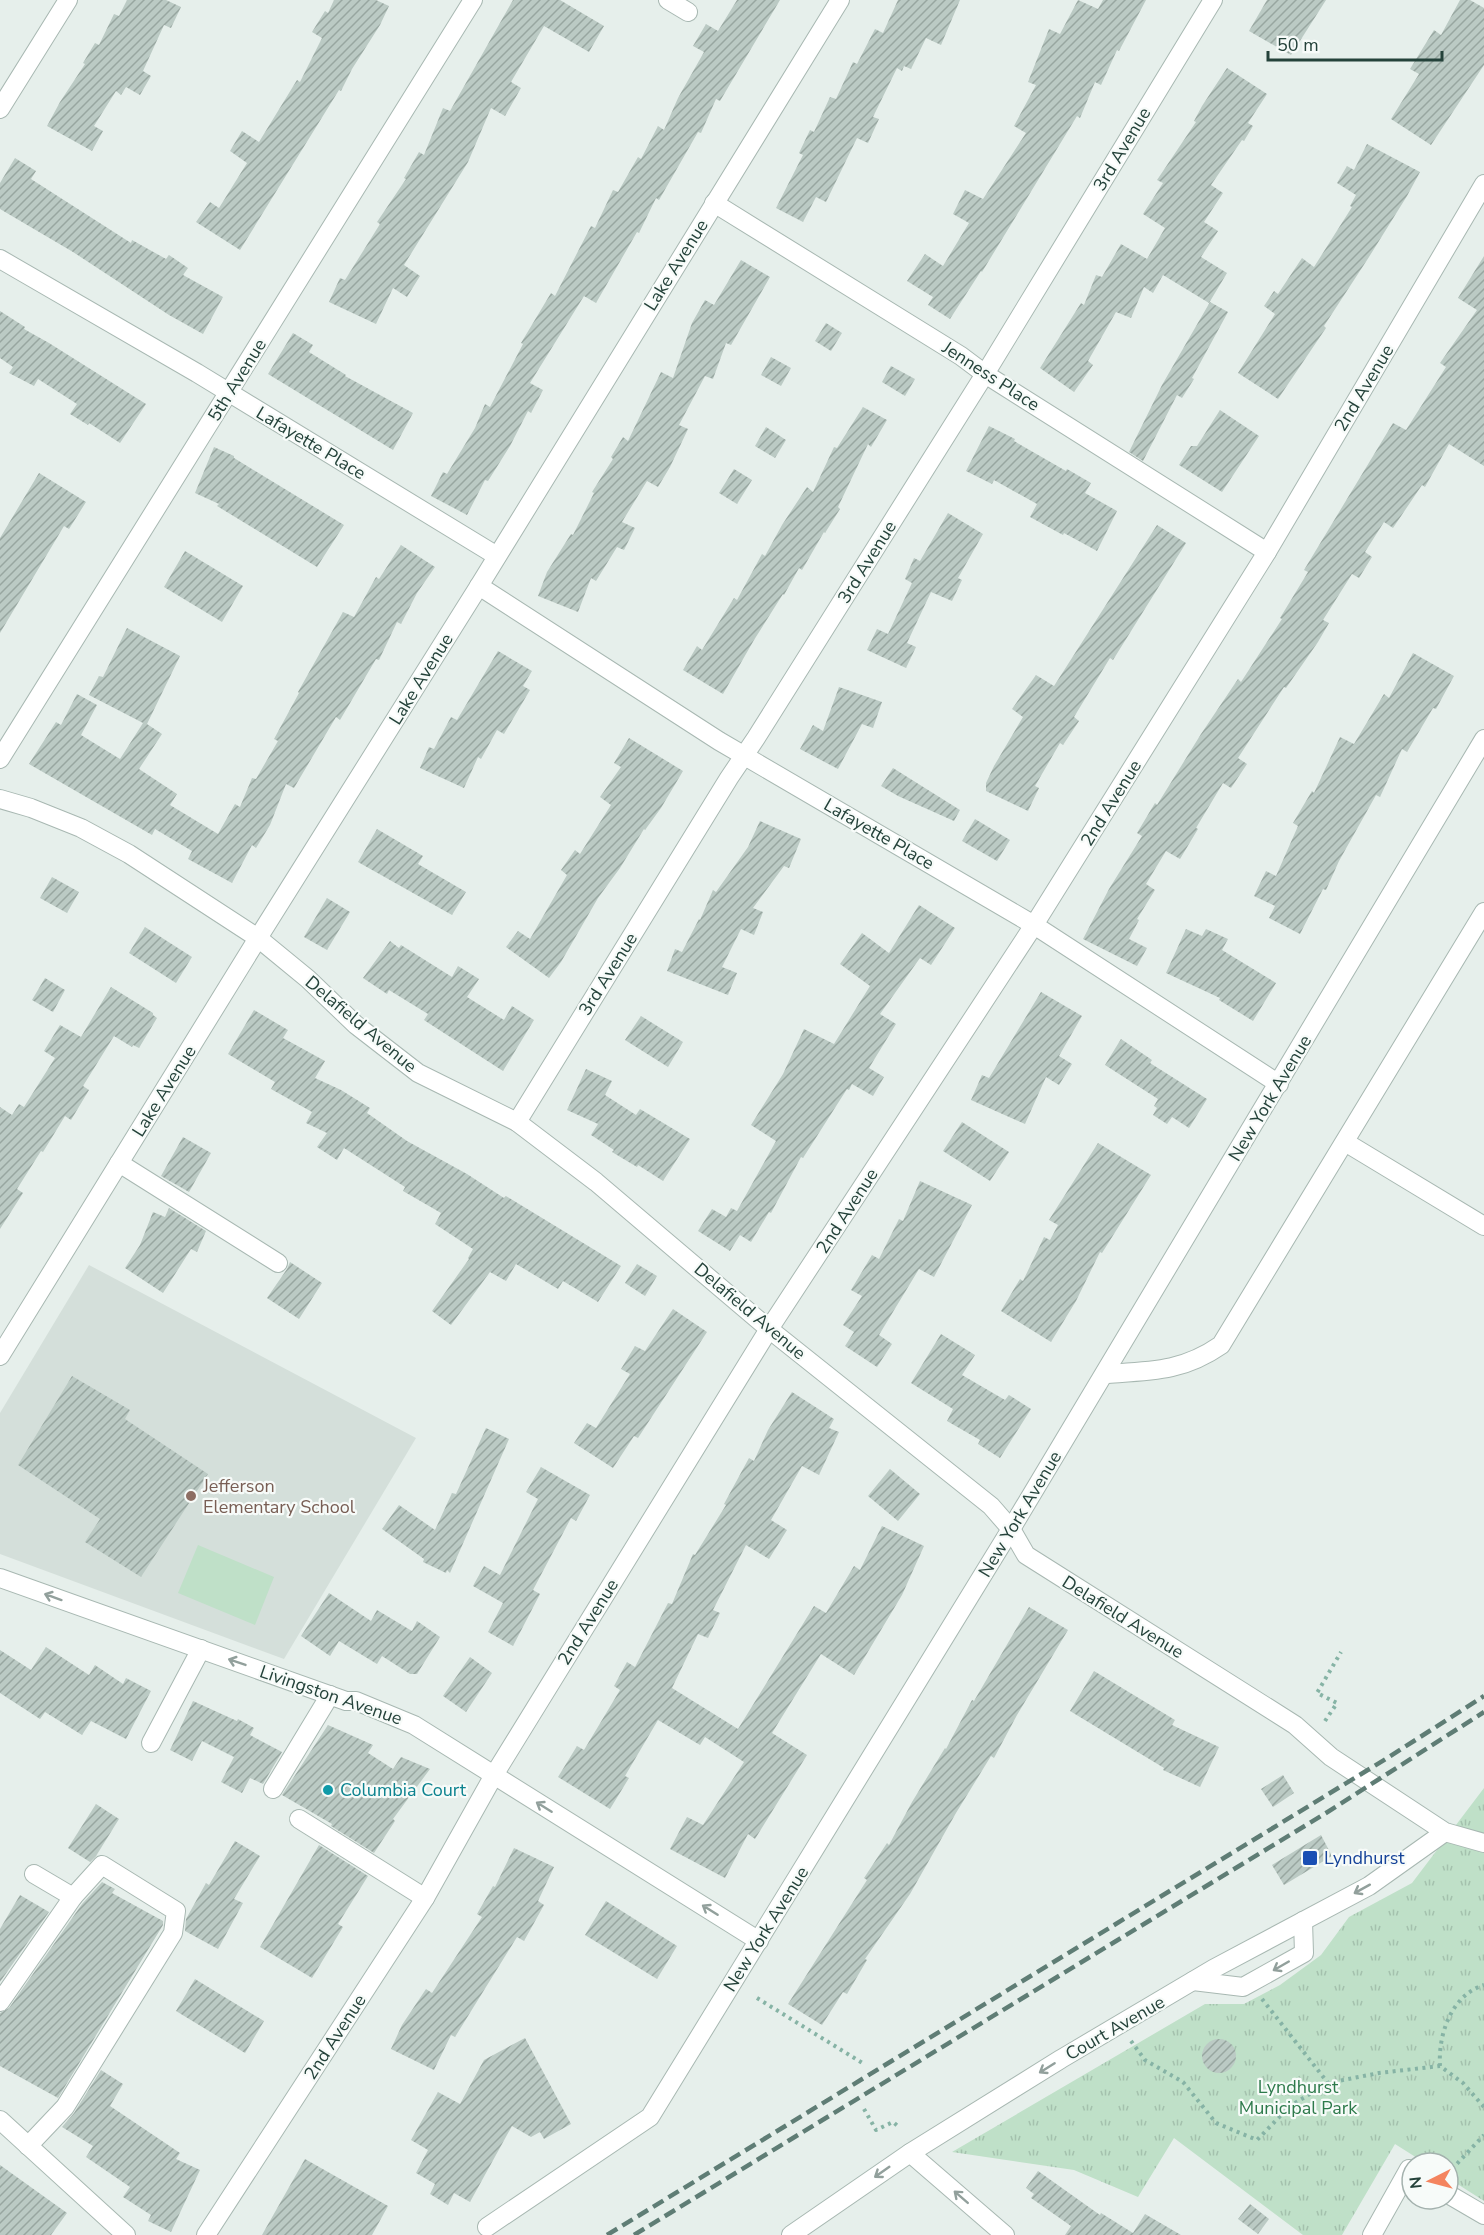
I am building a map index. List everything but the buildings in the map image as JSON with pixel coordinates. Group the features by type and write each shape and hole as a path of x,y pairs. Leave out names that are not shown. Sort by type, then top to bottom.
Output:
{"street":[{"path":"0,109 68,0"},
{"name":"5th Avenue","path":"0,759 473,0"},
{"path":"668,0 688,12"},
{"name":"Lake Avenue","path":"0,1356 840,0"},
{"name":"3rd Avenue","path":"517,1122 985,374 1213,0"},
{"name":"2nd Avenue","path":"206,2235 424,1898 494,1775 769,1329 1035,925 1266,552 1484,184"},
{"name":"Jenness Place","path":"714,203 961,356 985,374 1266,552"},
{"name":"Lafayette Place","path":"0,259 228,393 497,556"},
{"name":"Lafayette Place","path":"479,586 744,756 1035,925 1279,1084"},
{"name":"New York Avenue","path":"487,2227 651,2117 1105,1374 1484,739"},
{"name":"Delafield Avenue","path":"0,799 31,808 81,828 129,854 258,938 308,979 349,1018 418,1073 517,1122 596,1182 769,1329 991,1506 1011,1529 1026,1556 1295,1725 1332,1757 1445,1832 1484,1844"},
{"path":"1105,1374 1169,1369 1202,1358 1221,1346 1484,912"},
{"path":"1344,1142 1484,1226"},
{"path":"119,1163 278,1263"},
{"name":"Livingston Avenue","path":"0,1578 346,1701 356,1701 414,1725 759,1941"},
{"path":"151,1743 201,1649"},
{"path":"273,1789 330,1695"},
{"path":"299,1819 424,1898"},
{"name":"Court Avenue","path":"791,2235 910,2153 1061,2059 1193,1981 1369,1886 1445,1832"},
{"path":"0,2002 72,1897 102,1865 176,1911 173,1933 65,2107 28,2146"},
{"path":"34,1874 72,1897"},
{"path":"1193,1981 1243,1987 1304,1953 1304,1921"},
{"path":"0,2120 126,2235"},
{"path":"910,2153 1005,2235"},
{"path":"1372,2235 1400,2188"},
{"path":"1460,2201 1484,2215"}],"path":[{"path":"1325,1721 1337,1703 1317,1693 1341,1652"},
{"path":"1440,2066 1440,2043 1444,2028 1452,2013 1462,1997 1484,1985"},
{"path":"1259,1994 1328,2084"},
{"path":"757,1998 864,2064"},
{"path":"1127,2036 1145,2060 1184,2082 1216,2123 1257,2140 1290,2106 1328,2084 1379,2073 1440,2066 1463,2083 1484,2107"},
{"path":"864,2109 876,2130 893,2122 900,2128"},
{"path":"1460,2160 1484,2135"}],"shaded area":[{"name":"Jefferson Elementary School","path":"89,1265 416,1438 284,1659 0,1554 0,1413"}],"green space":[{"path":"198,1545 274,1577 255,1625 178,1593"},
{"name":"Lyndhurst Municipal Park","path":"1484,1788 1484,2201 1460,2186 1460,2151 1406,2151 1395,2144 1342,2235 1303,2235 1174,2138 1138,2197 1074,2170 952,2152 1205,2004 1244,2004 1280,1985 1321,1955 1349,1917 1412,1883"}],"railway":[{"path":"607,2235 1389,1757 1484,1696"},
{"path":"634,2235 1326,1813 1484,1712"}],"place":[{"name":"Jefferson Elementary School","path":"191,1496"},
{"name":"Columbia Court","path":"328,1790"},
{"name":"Lyndhurst","path":"1310,1858"}]}
